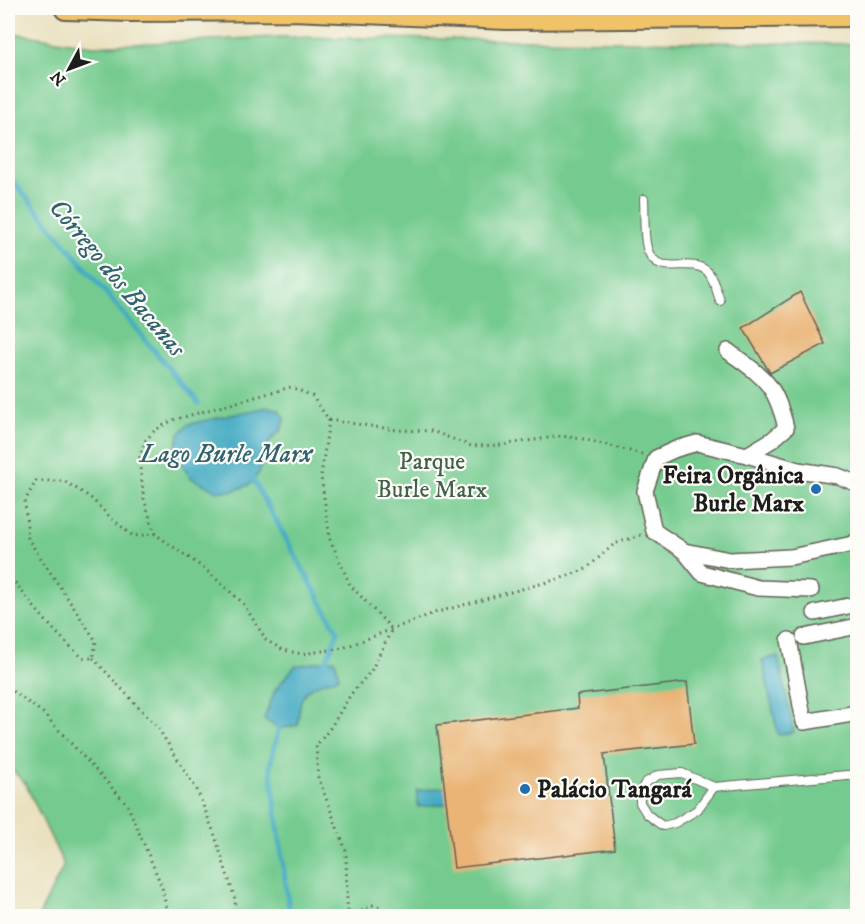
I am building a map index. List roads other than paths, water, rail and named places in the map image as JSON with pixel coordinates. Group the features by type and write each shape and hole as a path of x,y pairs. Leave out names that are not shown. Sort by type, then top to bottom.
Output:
{"main road":[{"path":"66,8 291,9 507,18 858,15"}],"street":[{"path":"728,351 767,381 780,403 786,428 772,440 747,455"},
{"path":"811,590 758,588 702,573 684,551 654,531 645,491 656,458 697,443 798,470 838,476 858,484"},
{"path":"684,551 730,561 791,557 852,544 858,540"},
{"path":"815,613 858,604"},
{"path":"804,636 858,626"},
{"path":"789,640 804,722 858,712"}],"lane":[{"path":"644,199 647,247 652,257 661,265 703,269 710,276 720,301"},
{"path":"714,787 697,810 675,823 663,826 647,814 640,803 640,793 645,783 658,775 682,773 714,787 858,774"}],"water":[{"name":"Lago Burle Marx","path":"268,407 280,410 285,419 281,430 270,441 259,473 249,485 232,491 217,491 191,478 175,453 179,434 189,424"},
{"path":"778,656 794,732 778,735 762,660"},
{"path":"335,659 339,677 306,691 300,703 298,725 279,729 264,719 275,690 295,666"},
{"path":"460,785 462,802 418,807 417,791"}],"waterway":[{"name":"Córrego dos Bacanas","path":"8,175 198,403"},
{"name":"Córrego dos Bacanas","path":"251,476 338,632 324,666"},
{"name":"Córrego dos Bacanas","path":"280,723 270,765 290,916"}],"place":[{"name":"Feira Orgânica Burle Marx","path":"816,489"},
{"name":"Palácio Tangará","path":"525,789"}],"park label":[{"name":"Parque Burle Marx","path":"432,475"}]}
